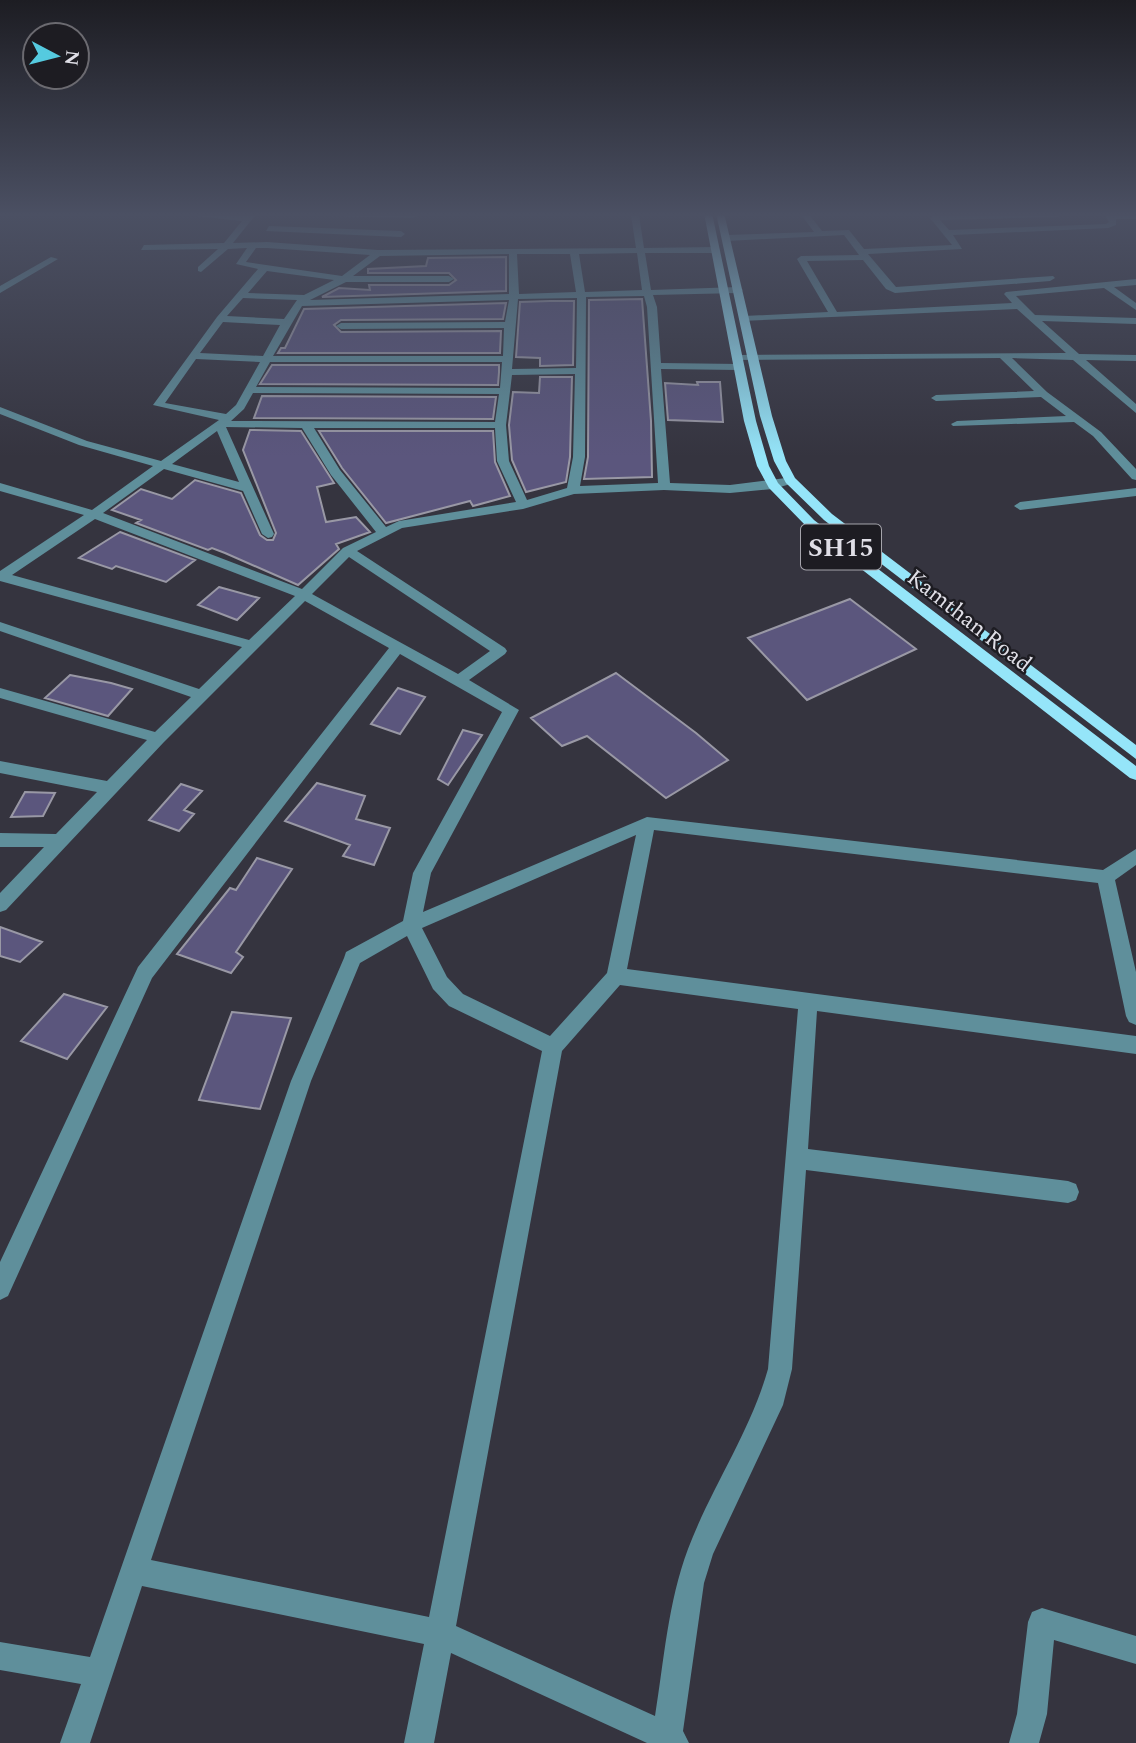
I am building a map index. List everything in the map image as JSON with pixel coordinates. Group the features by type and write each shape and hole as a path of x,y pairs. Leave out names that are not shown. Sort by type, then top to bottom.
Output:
{"main road":[{"name":"Kamthan Road","path":"725,294 760,455 773,485 810,523 1136,775"},
{"name":"Kamthan Road","path":"739,294 780,461 790,480 828,517 1130,748"},
{"path":"913,602 929,594"},
{"path":"1109,754 1130,748"}],"street":[{"path":"0,576 94,514 240,407 288,322 303,300 314,294"},
{"path":"444,300 446,294"},
{"path":"514,294 500,425 503,460 523,505"},
{"path":"500,425 307,426 223,421 158,405 240,295 303,300 444,300 562,294"},
{"path":"573,490 579,457 580,294"},
{"path":"648,294 652,307 664,485"},
{"path":"822,294 834,314"},
{"path":"1009,294 1136,410"},
{"path":"1119,294 1136,307"},
{"path":"744,318 1019,306"},
{"path":"1035,318 1136,321"},
{"path":"220,319 288,322"},
{"path":"341,326 509,324"},
{"path":"656,366 738,362 753,358 1003,355 1136,358"},
{"path":"1003,355 1043,394 1097,434 1136,476"},
{"path":"193,356 268,359 508,359"},
{"path":"507,372 580,371"},
{"path":"250,390 504,391"},
{"path":"936,398 1043,394"},
{"path":"0,410 83,443 250,489"},
{"path":"957,424 1077,419"},
{"path":"223,421 268,534"},
{"path":"307,426 335,472 384,533"},
{"path":"0,905 200,695 348,551 399,526 523,505 573,490 664,485 730,489 773,485 790,480"},
{"path":"0,487 94,514 303,594 511,710 422,873 411,925 440,983 456,1000 554,1047"},
{"path":"1020,506 1136,492"},
{"path":"348,551 500,651 458,681"},
{"path":"0,576 250,645"},
{"path":"0,626 200,695"},
{"path":"0,1288 145,973 398,647"},
{"path":"0,693 158,738"},
{"path":"0,767 110,788"},
{"path":"419,1743 554,1047 616,976 647,823"},
{"path":"75,1743 136,1571 301,1081 353,958 411,925 647,823 1106,877 1136,856"},
{"path":"0,840 62,841"},
{"path":"1106,877 1136,1016"},
{"path":"616,976 807,1004 1136,1045"},
{"path":"136,1571 440,1633 671,1740 690,1583 701,1550 771,1405 780,1369 807,1004"},
{"path":"796,1158 1068,1192"},
{"path":"1024,1743 1031,1714 1042,1622 1136,1650"},
{"path":"0,1656 100,1673"}],"building":[{"path":"327,294 404,294 322,297"},
{"path":"642,299 651,421 652,477 584,479 588,457 589,300"},
{"path":"574,301 573,365 540,366 540,358 516,357 520,302"},
{"path":"506,303 503,319 341,320 334,325 341,332 501,331 500,353 278,353 281,348 285,348 304,309"},
{"path":"272,365 499,365 499,372 498,385 260,384"},
{"path":"540,377 572,377 570,457 566,482 526,492 512,460 509,425 513,392 539,393"},
{"path":"697,382 720,382 723,422 668,420 665,383 698,385"},
{"path":"262,396 496,397 493,419 254,418"},
{"path":"250,430 301,431 334,483 317,487 326,522 356,517 370,532 336,544 339,549 298,585 212,548 208,550 136,523 141,520 112,510 141,489 172,499 195,480 241,493 260,535 267,540 273,540 276,533 243,450"},
{"path":"319,431 493,431 495,462 510,496 473,506 470,501 386,523 342,468"},
{"path":"120,532 195,560 166,582 116,566 112,569 79,558"},
{"path":"219,587 259,598 237,620 198,605"},
{"path":"850,599 916,649 807,700 748,638"},
{"path":"616,673 728,760 666,798 587,736 562,746 531,718"},
{"path":"70,675 132,689 108,716 45,698"},
{"path":"398,688 425,697 400,734 371,724"},
{"path":"463,730 482,735 448,785 438,779"},
{"path":"317,783 365,796 356,819 390,828 374,865 343,856 350,845 285,821"},
{"path":"181,784 202,791 184,810 194,814 179,831 149,820"},
{"path":"25,792 55,793 43,816 11,817"},
{"path":"257,858 292,869 236,952 243,957 231,973 177,954 230,888 236,890"},
{"path":"0,927 42,942 20,962 0,956"},
{"path":"64,994 107,1007 67,1059 21,1041"},
{"path":"232,1012 291,1018 260,1109 199,1100"}]}
